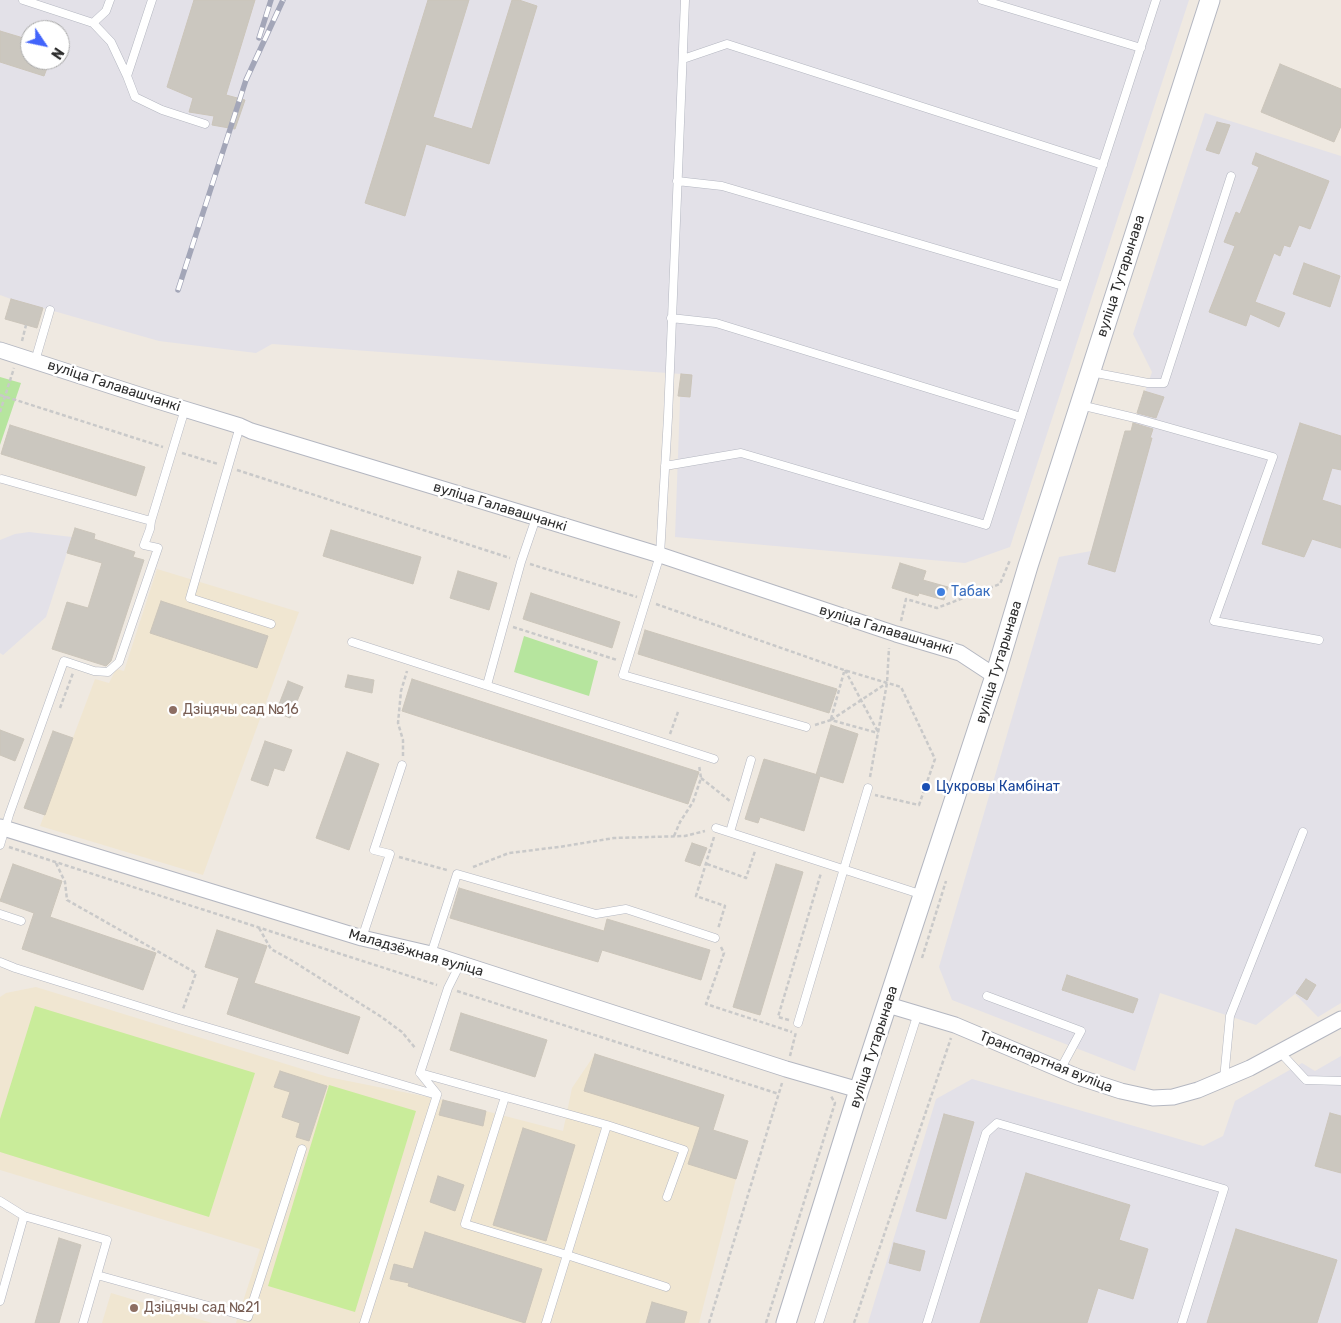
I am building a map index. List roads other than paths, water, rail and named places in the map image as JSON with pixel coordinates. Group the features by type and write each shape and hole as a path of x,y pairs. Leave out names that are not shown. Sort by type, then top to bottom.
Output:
{"street":[{"name":"вуліца Тутарынава","path":"786,1323 859,1090 995,676 1210,0"},
{"name":"вуліца Галавашчанкі","path":"0,350 251,431 660,555 896,634 960,653 995,676"},
{"name":"Маладзёжная вуліца","path":"3,828 362,938 431,954 788,1064 859,1090"},
{"name":"Транспартная вуліца","path":"888,1005 955,1025 1060,1070 1121,1091 1154,1098 1172,1097 1198,1090 1250,1068 1341,1019"}],"lane":[{"path":"23,0 93,24 111,42 135,97 162,110 205,124"},
{"path":"93,24 106,11 110,0"},
{"path":"127,76 152,0"},
{"path":"686,0 660,555 623,675 806,727"},
{"path":"982,0 1141,48"},
{"path":"665,466 741,453 986,525 1156,0"},
{"path":"683,58 727,44 1103,165"},
{"path":"1091,372 1148,384 1164,383 1231,176"},
{"path":"677,181 722,186 1063,286"},
{"path":"35,361 50,310"},
{"path":"671,318 716,323 1021,417"},
{"path":"1080,405 1135,418 1273,457 1214,621 1319,640"},
{"path":"0,845 3,828 64,661 94,671 108,672 119,662 158,548 144,544 185,409"},
{"path":"240,426 190,598 271,624"},
{"path":"2,479 151,521"},
{"path":"487,685 521,562 536,518"},
{"path":"352,642 714,759"},
{"path":"730,832 751,760"},
{"path":"362,938 390,854 374,850 402,765"},
{"path":"798,1023 867,791"},
{"path":"716,828 923,895"},
{"path":"1224,1079 1230,1016 1303,832"},
{"path":"431,954 457,874 596,914 626,909 715,938"},
{"path":"0,914 21,922"},
{"path":"0,962 179,1019 438,1094"},
{"path":"420,1073 448,988 460,964"},
{"path":"987,996 1081,1031 1060,1070"},
{"path":"819,1323 918,1013"},
{"path":"1280,1052 1306,1080 1341,1081"},
{"path":"420,1073 438,1094"},
{"path":"420,1073 607,1125 684,1150 667,1197"},
{"path":"364,1323 438,1094"},
{"path":"505,1097 466,1224 666,1287"},
{"path":"926,1323 986,1133 997,1123 1224,1190 1182,1323"},
{"path":"546,1323 607,1125"},
{"path":"97,1275 248,1317 302,1148"},
{"path":"0,1201 24,1216 107,1240 83,1323"},
{"path":"0,1301 24,1216"}],"railway":[{"path":"259,38 271,0"},
{"path":"178,290 246,80 283,0"}],"place":[{"name":"Табак","path":"941,592"},
{"name":"Дзіцячы сад №16","path":"173,710"},
{"name":"Цукровы Камбінат","path":"926,787"},
{"name":"Дзіцячы сад №21","path":"134,1308"}]}
